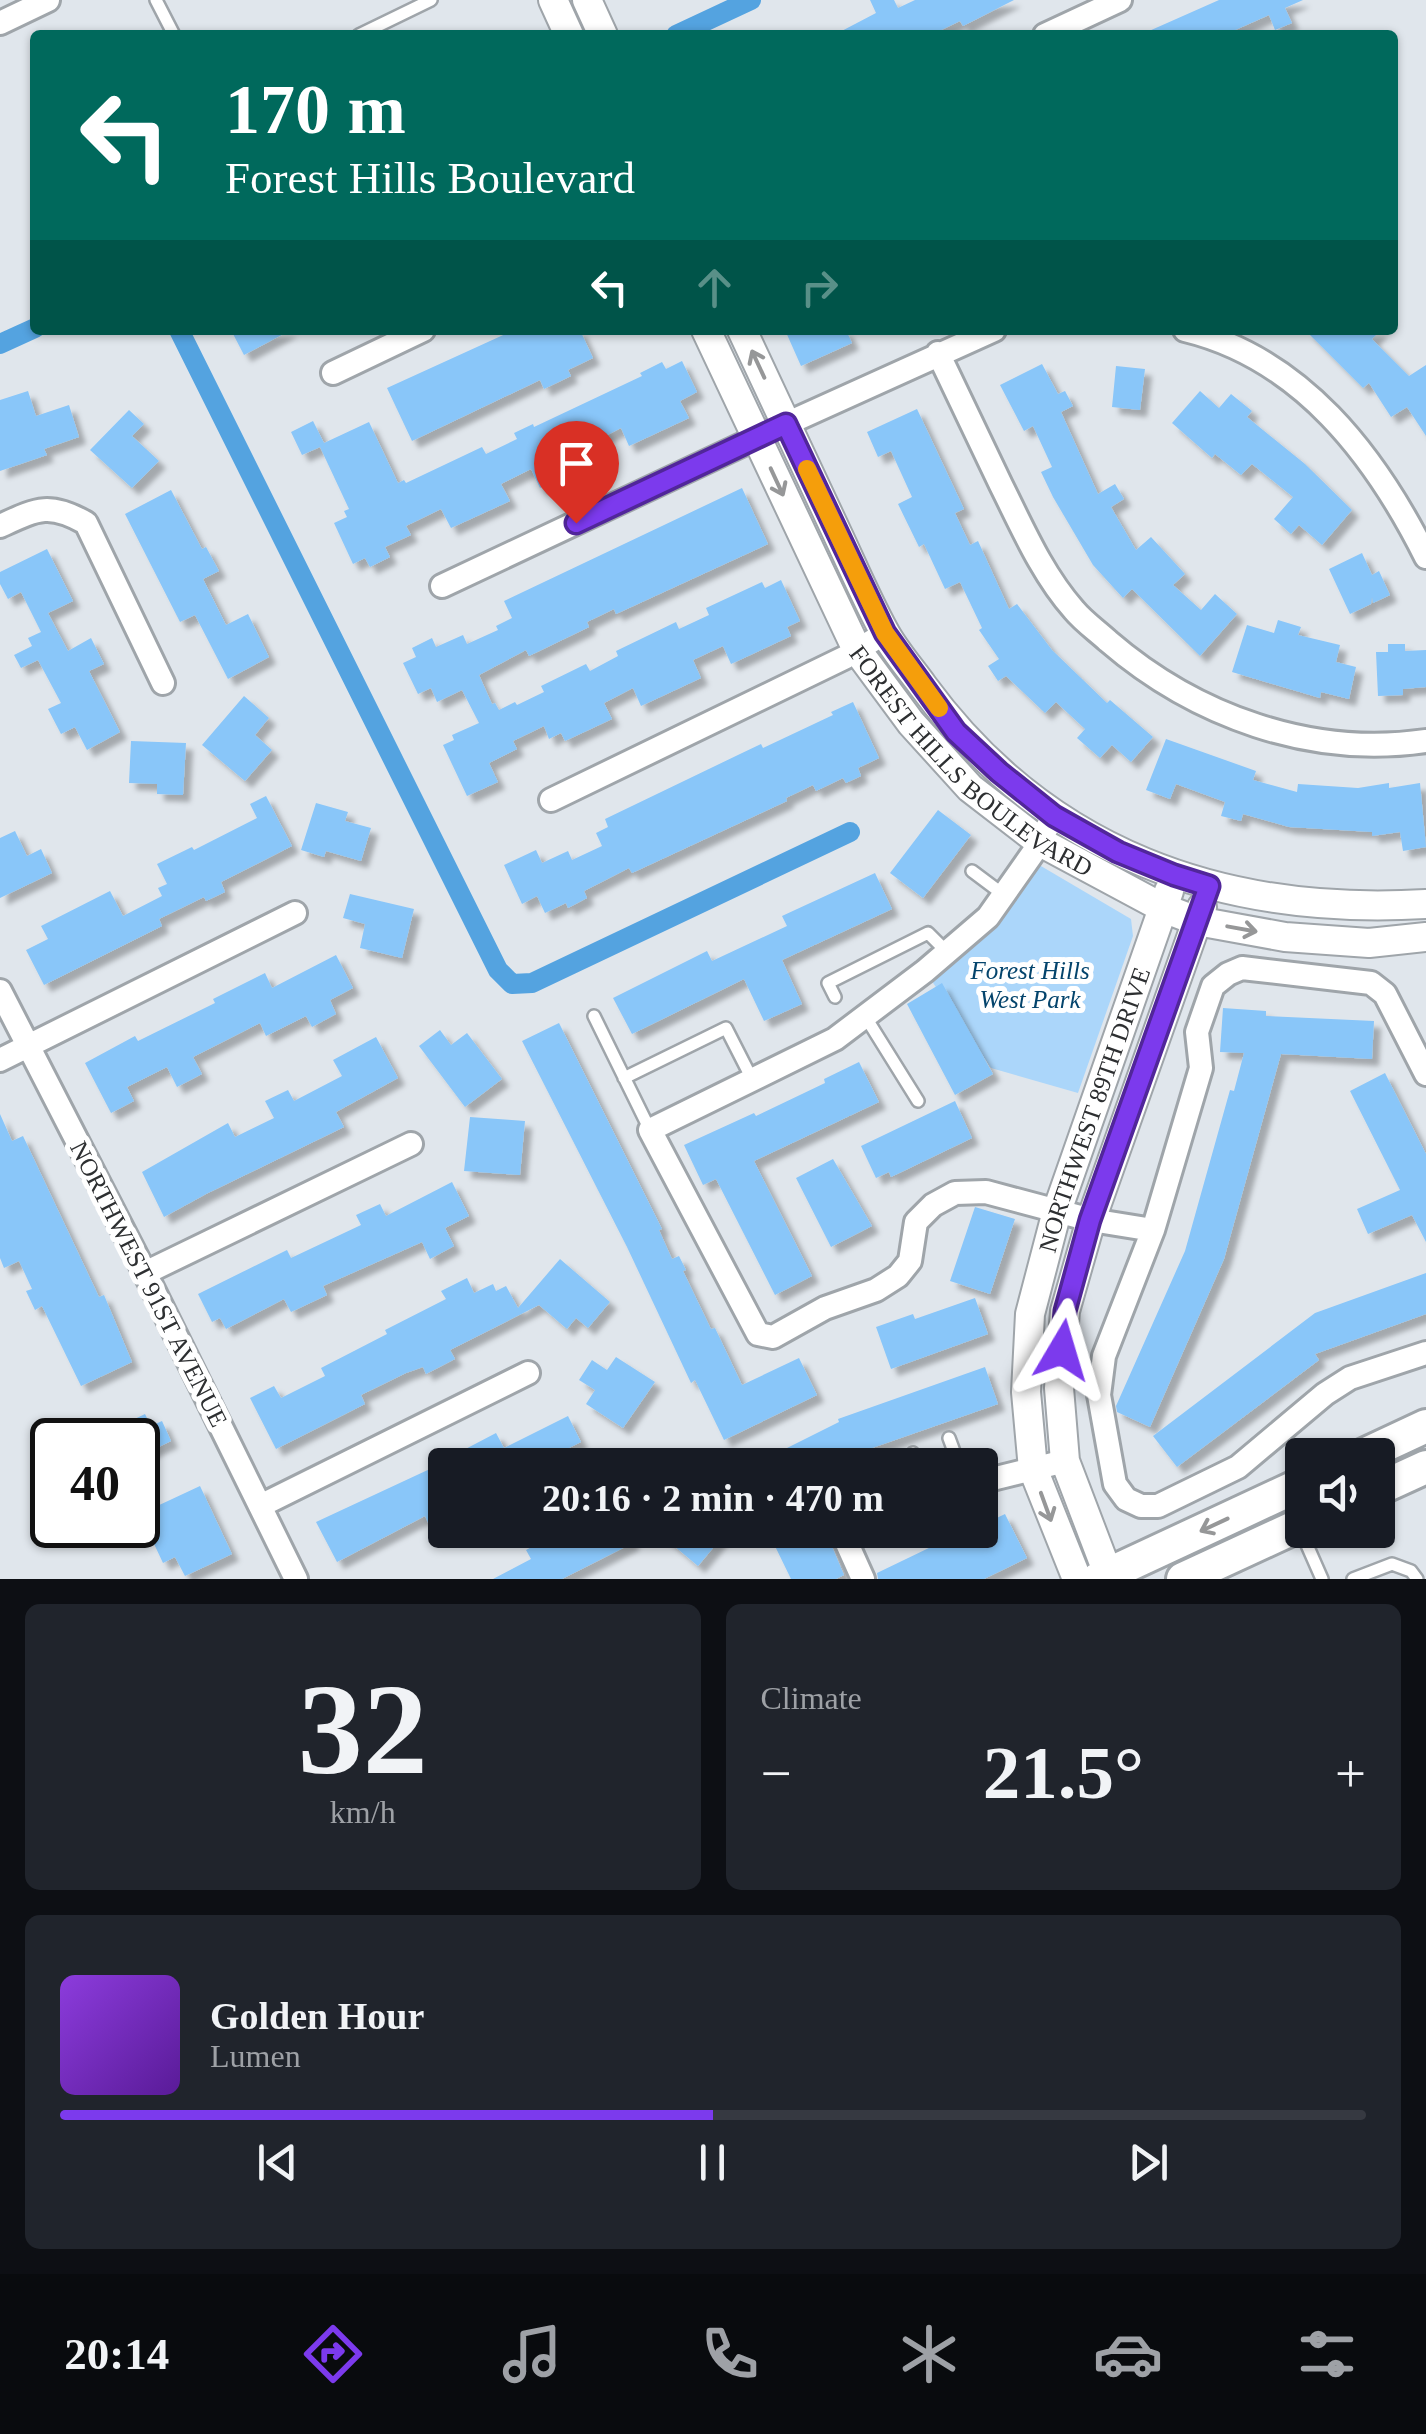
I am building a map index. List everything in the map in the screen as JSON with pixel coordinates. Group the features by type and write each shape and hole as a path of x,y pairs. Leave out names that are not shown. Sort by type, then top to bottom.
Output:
{"main road":[{"path":"1395,1440 1426,1426"},
{"path":"1395,1481 1426,1467"},
{"path":"1106,1577 1285,1492"},
{"path":"1183,1579 1285,1532"}],"street":[{"path":"0,23 48,0"},
{"path":"553,0 567,30"},
{"path":"587,0 601,30"},
{"path":"1056,30 1120,0"},
{"path":"332,373 412,335"},
{"name":"FOREST HILLS BOULEVARD","path":"708,335 857,650 910,723 970,788 1040,842 1163,908 1197,921 1284,937 1369,943 1426,937"},
{"name":"FOREST HILLS BOULEVARD","path":"744,335 885,633 956,732 999,772 1054,816 1118,852 1209,886 1290,902 1370,908 1426,904"},
{"path":"442,586 982,335"},
{"path":"1219,335 1318,402 1363,451 1399,502 1426,557"},
{"path":"938,354 1030,544 1074,610 1135,664 1195,702 1261,729 1394,746 1426,741"},
{"path":"0,526 36,510 62,509 86,523 163,683"},
{"path":"551,800 885,633"},
{"path":"1054,816 988,918 866,1016 835,1039 650,1130 758,1334 773,1337 825,1308 876,1290 898,1276 910,1262 916,1222 933,1205 955,1193 986,1192 1090,1220 1153,1230"},
{"name":"NORTHWEST 89TH DRIVE","path":"1076,1579 1032,1469 1026,1392 1030,1314 1057,1211 1174,875"},
{"name":"NORTHWEST 89TH DRIVE","path":"1106,1577 1065,1461 1059,1388 1065,1311 1090,1220 1209,886"},
{"path":"0,1060 295,913"},
{"path":"1426,1074 1385,994 1372,983 1242,968 1213,986 1197,1032 1200,1068 1153,1230 1104,1356 1099,1395 1114,1484 1126,1499 1141,1506 1158,1506 1238,1467 1324,1394 1350,1378 1426,1353"},
{"name":"NORTHWEST 91ST AVENUE","path":"0,991 296,1579"},
{"path":"145,1273 411,1144"},
{"path":"260,1506 528,1374"},
{"path":"998,1478 1065,1461"},
{"path":"850,1548 863,1579"}],"lane":[{"path":"156,0 171,30"},
{"path":"369,30 431,0"},
{"path":"972,871 1004,894"},
{"path":"834,997 828,983 928,933 947,952"},
{"path":"594,1016 650,1130"},
{"path":"866,1016 918,1101"},
{"path":"624,1078 726,1028 752,1079"},
{"path":"950,1438 953,1448"},
{"path":"1309,1548 1322,1579"},
{"path":"1353,1579 1392,1564 1417,1579"}],"green space":[{"name":"Forest Hills West Park","path":"1029,859 1131,919 1133,936 1078,1093 991,1068 925,971"}],"building":[{"path":"870,0 894,0 898,8 915,0 1014,0 963,26 960,21 941,30 844,30 876,13"},
{"path":"1219,0 1303,0 1285,8 1292,23 1275,30 1269,15 1235,30 1151,30"},
{"path":"234,335 282,335 244,355"},
{"path":"503,335 582,335 593,358 568,370 571,376 544,389 540,380 412,441 387,388"},
{"path":"787,335 848,335 852,343 801,366"},
{"path":"1310,335 1376,335 1372,339 1409,376 1426,365 1426,436 1407,407 1391,417 1369,383 1363,388"},
{"path":"682,361 697,392 680,401 689,418 629,446 621,428 592,443 600,459 540,488 531,469 501,484 510,501 451,528 441,509 406,526 411,535 385,547 390,557 370,567 365,558 353,564 334,523 347,517 344,511 349,509 320,447 302,455 291,432 313,421 324,443 369,422 398,483 406,483 482,447 486,454 517,439 514,433 642,376 640,373 662,362 666,369"},
{"path":"1042,364 1058,394 1065,391 1073,406 1061,412 1098,494 1115,484 1124,499 1111,507 1136,550 1151,537 1185,574 1173,585 1201,610 1215,594 1237,614 1200,656 1132,589 1123,598 1093,565 1053,497 1041,472 1052,467 1033,426 1024,431 1000,385"},
{"path":"1116,366 1145,369 1140,410 1112,407"},
{"path":"28,391 36,416 69,405 79,437 44,449 47,455 0,471 0,400"},
{"path":"1200,391 1219,408 1231,394 1252,411 1247,417 1305,464 1352,510 1322,545 1299,525 1291,534 1274,519 1293,497 1252,464 1241,475 1215,454 1212,458 1172,423"},
{"path":"917,409 964,509 955,513 970,545 978,541 1009,609 1017,604 1052,650 1107,703 1110,700 1153,737 1131,762 1112,745 1100,758 1077,738 1085,729 1056,702 1045,713 1006,676 998,681 988,666 999,659 979,630 982,628 960,582 945,589 924,544 919,547 898,504 912,497 891,451 878,457 867,432"},
{"path":"129,410 144,424 132,436 159,461 132,488 90,450"},
{"path":"742,488 768,544 616,614 614,609 587,622 589,627 529,656 526,650 479,675 492,704 499,710 515,702 517,705 544,692 541,686 586,664 590,671 618,656 616,651 676,622 679,629 709,615 706,608 762,582 765,588 781,580 800,621 787,627 791,636 731,664 723,646 693,660 701,678 641,706 633,688 604,703 612,719 565,741 561,733 549,739 544,726 513,741 517,749 489,763 498,782 467,796 443,745 454,740 452,735 479,723 462,690 437,702 431,688 418,694 403,663 416,657 412,648 432,638 436,647 463,635 467,644 498,630 496,626 512,618 504,601"},
{"path":"171,490 202,549 206,547 219,571 203,579 226,625 248,614 269,657 228,679 195,615 180,622 125,514"},
{"path":"47,549 73,601 48,613 68,651 91,638 104,664 89,671 120,732 87,750 75,727 61,734 48,709 61,703 38,660 21,668 14,655 32,646 28,638 41,632 21,592 8,599 0,584 0,572"},
{"path":"1362,553 1372,575 1379,571 1390,595 1373,603 1372,597 1371,604 1350,614 1329,569"},
{"path":"1278,620 1301,627 1298,635 1340,645 1336,662 1356,667 1349,699 1321,692 1320,698 1232,672 1247,625 1274,633"},
{"path":"1388,644 1405,644 1405,651 1426,650 1426,687 1403,689 1403,695 1378,696 1376,652 1388,652"},
{"path":"244,696 269,718 255,735 272,750 245,781 202,745"},
{"path":"853,702 879,758 858,768 861,776 846,783 843,778 816,791 813,785 786,798 787,801 632,873 629,868 584,891 587,898 568,908 566,903 545,913 537,896 522,904 504,865 536,850 542,863 568,851 572,860 602,846 596,833 608,827 605,819 761,744 763,748 833,715 831,712"},
{"path":"1166,739 1256,771 1253,780 1297,792 1298,784 1358,788 1389,783 1389,788 1420,783 1426,847 1403,851 1400,832 1372,836 1372,832 1289,827 1243,814 1241,821 1221,816 1225,802 1176,784 1170,799 1146,790"},
{"path":"131,741 186,743 183,795 157,794 157,784 129,783"},
{"path":"266,796 292,846 221,882 225,892 206,901 204,897 159,919 162,926 44,985 26,950 48,939 41,926 110,891 123,916 162,896 158,888 167,884 157,864 257,818 250,804"},
{"path":"316,803 348,812 345,821 371,828 361,861 326,851 324,857 301,850"},
{"path":"938,810 971,835 923,898 890,873"},
{"path":"15,831 27,856 41,849 52,873 0,898 0,838"},
{"path":"875,873 892,909 782,960 802,1004 764,1021 744,979 632,1034 613,998 707,951 712,961 787,926 782,916"},
{"path":"350,894 414,909 402,958 360,948 365,924 343,918"},
{"path":"336,955 353,988 330,1000 336,1014 312,1027 306,1016 266,1036 260,1023 193,1057 202,1074 177,1087 167,1067 127,1087 134,1101 111,1113 85,1063 135,1036 138,1041 215,1003 213,999 265,973 272,988"},
{"path":"942,983 993,1074 955,1095 907,1004"},
{"path":"1223,1008 1266,1011 1266,1016 1374,1021 1372,1059 1281,1054 1224,1259 1150,1427 1117,1412 1116,1406 1185,1251 1230,1090 1234,1091 1244,1053 1220,1052"},
{"path":"559,1023 662,1229 659,1230 672,1259 679,1256 711,1329 715,1328 742,1385 799,1358 817,1395 724,1440 695,1380 691,1383 522,1041"},
{"path":"440,1030 451,1045 467,1033 502,1079 465,1107 419,1046"},
{"path":"376,1037 398,1078 336,1112 344,1127 164,1217 142,1172 228,1123 235,1137 274,1118 265,1101 288,1090 294,1101 342,1076 333,1060"},
{"path":"859,1062 879,1102 754,1161 812,1276 775,1295 716,1179 703,1185 684,1145 754,1113 756,1116"},
{"path":"1385,1073 1426,1154 1426,1242 1412,1215 1368,1234 1357,1209 1400,1190 1350,1091"},
{"path":"955,1101 972,1138 891,1177 889,1172 876,1178 861,1146"},
{"path":"0,1114 12,1141 23,1136 99,1297 104,1295 132,1362 81,1386 42,1306 35,1310 26,1291 32,1289 19,1261 4,1268 0,1258"},
{"path":"470,1117 525,1121 520,1175 464,1171"},
{"path":"833,1159 872,1226 831,1247 796,1178"},
{"path":"452,1182 469,1216 445,1228 454,1246 430,1259 422,1242 323,1286 327,1295 291,1312 284,1299 226,1329 220,1318 212,1322 198,1294 287,1250 291,1258 361,1225 356,1215 380,1204 386,1216"},
{"path":"975,1207 1015,1219 990,1294 950,1281"},
{"path":"560,1259 610,1302 588,1328 576,1318 567,1329 539,1305 450,1350 455,1359 426,1374 423,1367 406,1373 361,1395 365,1404 276,1449 250,1398 274,1386 281,1398 325,1376 321,1368 446,1299 441,1291 467,1278 474,1293 493,1284 496,1291 506,1286 518,1308"},
{"path":"1426,1273 1426,1314 1315,1354 1319,1360 1177,1467 1153,1436 1315,1313"},
{"path":"975,1298 988,1334 891,1369 876,1327 913,1314 915,1319"},
{"path":"616,1357 655,1382 623,1428 586,1404 595,1390 579,1380 592,1360 607,1370"},
{"path":"985,1367 998,1404 872,1448 787,1448 839,1422 838,1419"},
{"path":"568,1416 581,1442 569,1448 504,1448"},
{"path":"162,1421 171,1441 160,1446 160,1422"},
{"path":"496,1433 504,1448 467,1448"},
{"path":"428,1470 428,1523 425,1516 337,1562 316,1522"},
{"path":"200,1486 232,1554 185,1576 175,1557 163,1563 156,1548 160,1548 160,1505"},
{"path":"1005,1514 1027,1558 984,1579 878,1579 877,1573 929,1548 998,1548 998,1517"},
{"path":"623,1548 562,1579 493,1579 531,1559 526,1550"},
{"path":"676,1548 713,1548 698,1566"},
{"path":"776,1548 833,1548 844,1575 836,1579 791,1579"}],"waterway":[{"path":"687,30 751,0"},
{"path":"0,344 30,330"},
{"path":"181,335 498,970 512,984 532,983 850,832"}],"slow traffic":[{"path":"807,469 885,633 939,708"}],"route":[{"path":"576,523 786,424 885,633 956,732 1054,816 1118,852 1209,886 1090,1220 1065,1311 1062,1350"}]}
